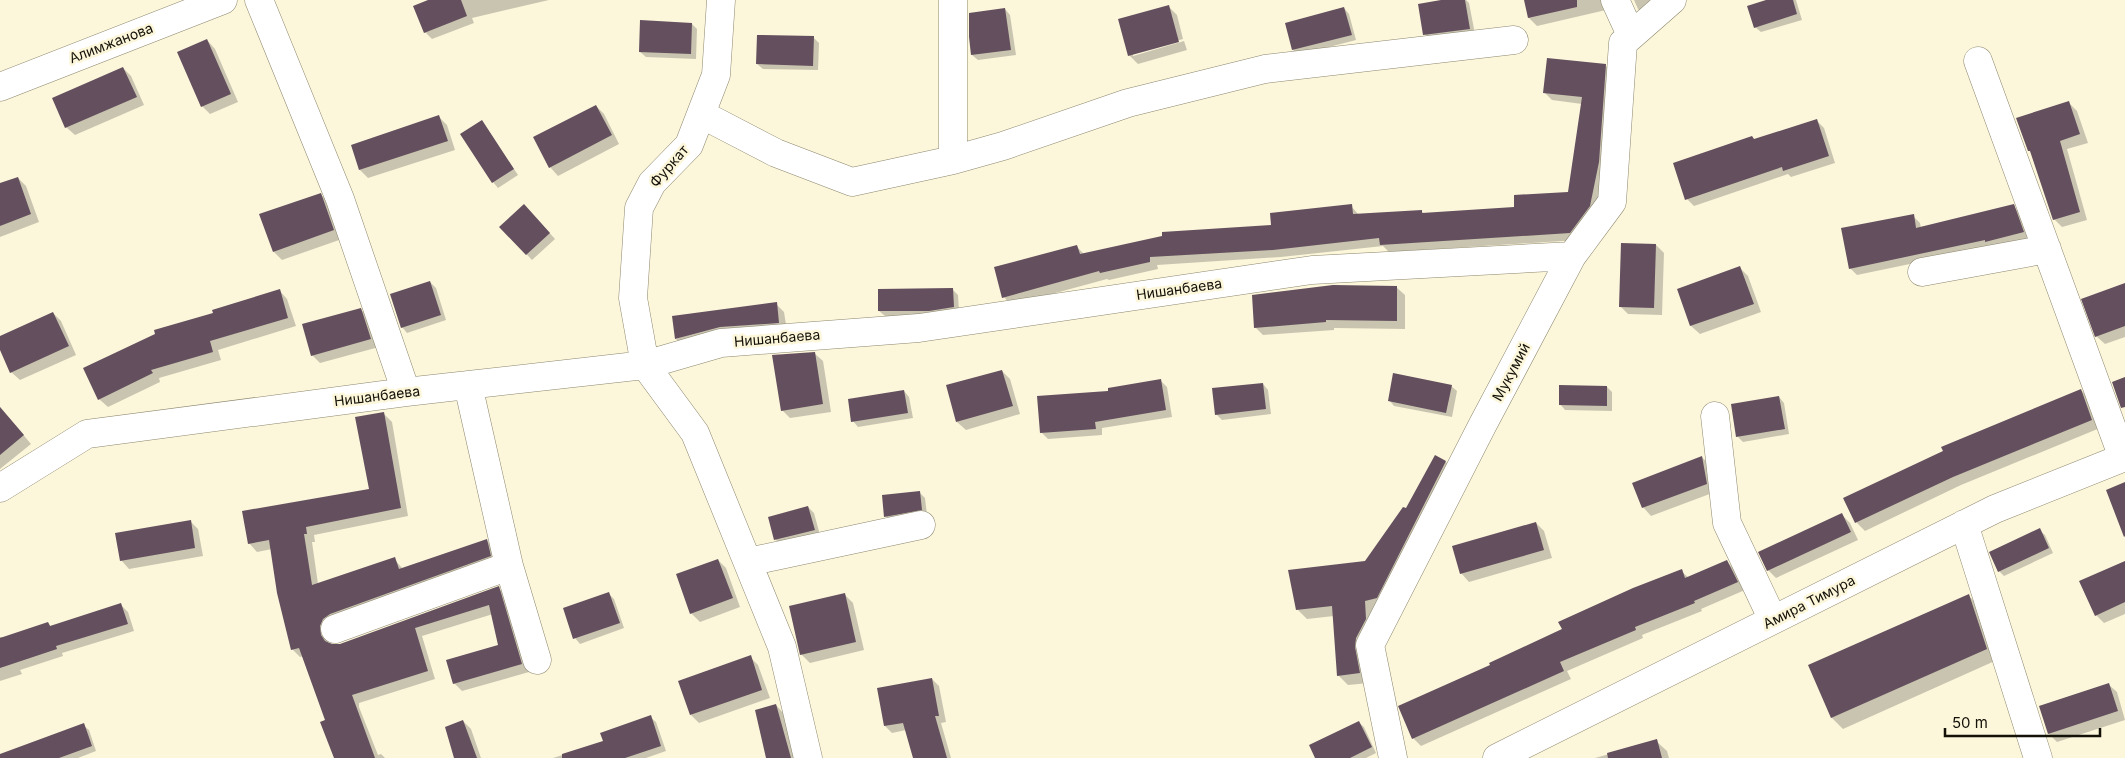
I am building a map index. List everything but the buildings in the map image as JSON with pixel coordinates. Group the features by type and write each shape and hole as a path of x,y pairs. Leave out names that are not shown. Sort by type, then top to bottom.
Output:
{"street":[{"name":"Алимжанова","path":"0,86 223,0"},
{"path":"259,0 340,199 406,392"},
{"name":"Фуркат","path":"645,364 633,298 640,208 652,183 689,145 716,75 721,0"},
{"path":"953,0 953,160"},
{"path":"1615,0 1631,35"},
{"name":"Мукумий","path":"1393,758 1370,645 1482,426 1572,256 1612,202 1623,43 1672,0"},
{"path":"701,114 776,153 852,182 953,160 1004,146 1128,103 1265,69 1514,40"},
{"path":"1978,61 2124,458"},
{"path":"1922,272 2047,249"},
{"name":"Нишанбаева","path":"0,488 87,434 406,392 645,364 721,343 919,328 1312,270 1572,256"},
{"path":"645,364 695,433 782,647 808,758"},
{"path":"468,385 509,566 538,660"},
{"path":"1715,416 1727,523 1773,620"},
{"name":"Амира Тимура","path":"1497,758 1994,509 2124,458"},
{"path":"1964,524 2038,758"},
{"path":"748,562 921,525"},
{"path":"336,630 509,566"}]}
